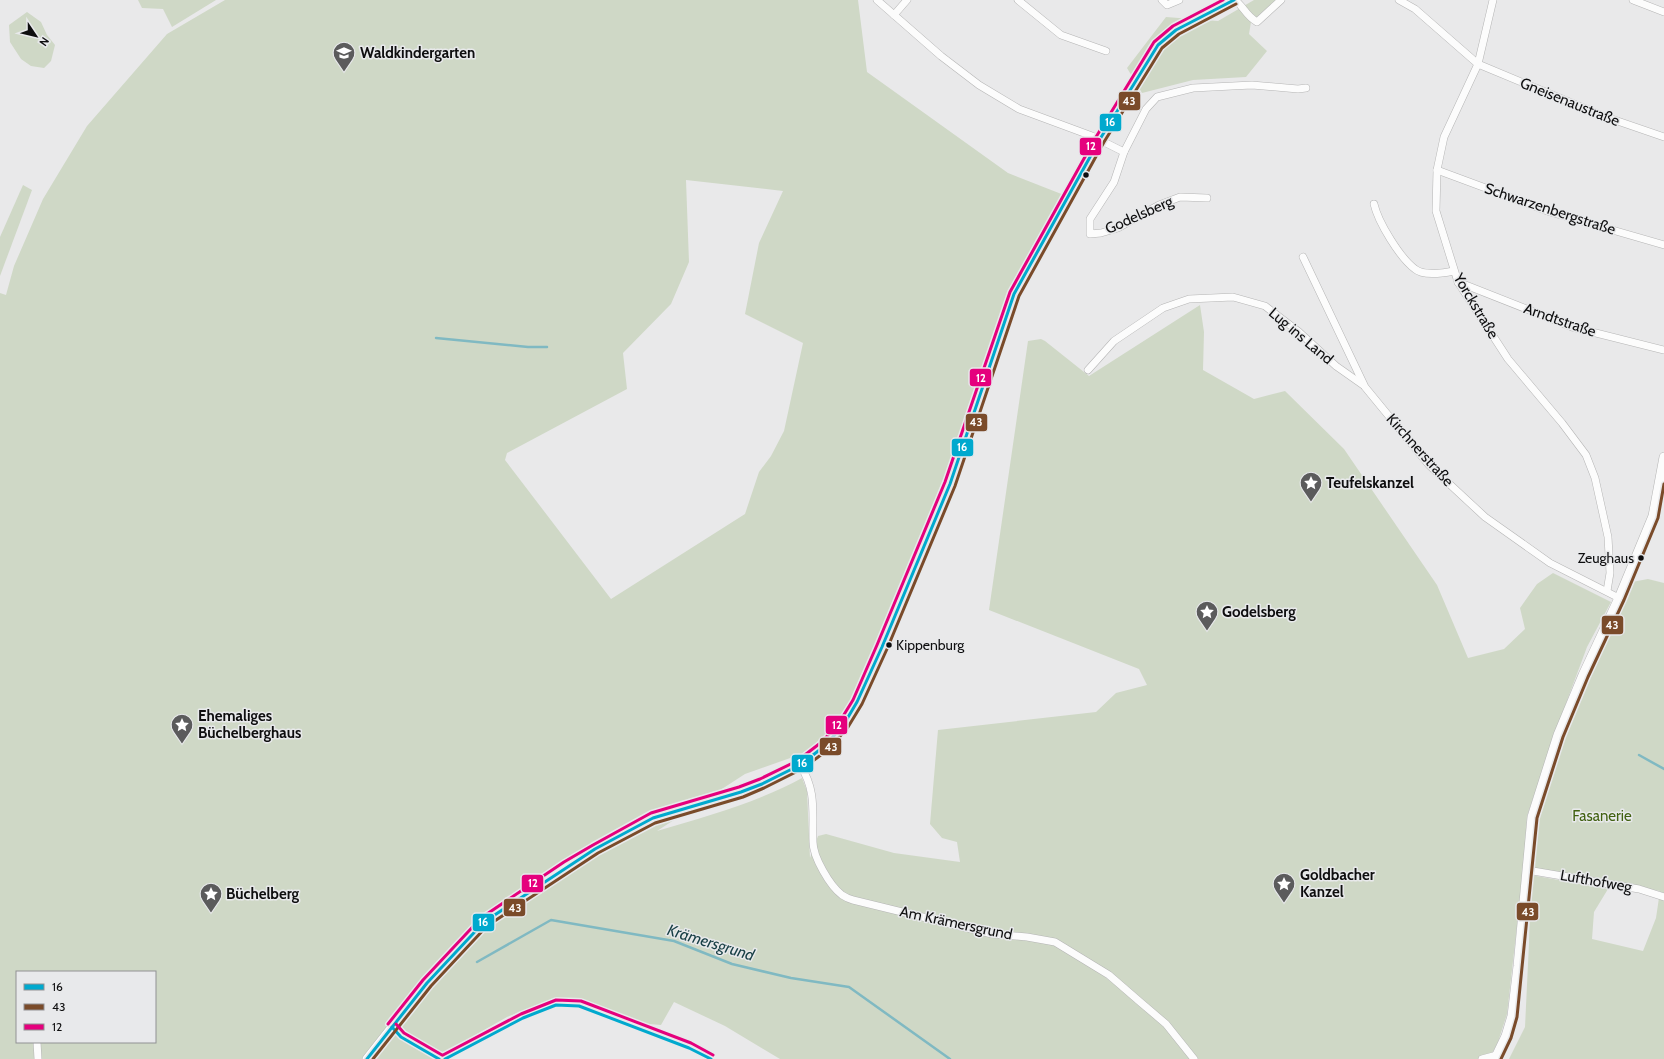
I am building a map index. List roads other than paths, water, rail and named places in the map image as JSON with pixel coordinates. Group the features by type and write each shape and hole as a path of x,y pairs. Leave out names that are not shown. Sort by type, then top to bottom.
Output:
{"street":[{"path":"877,0 941,56 979,85 1019,110 1100,139 1124,152"},
{"path":"894,16 907,0"},
{"path":"1018,0 1061,35 1106,51"},
{"path":"1162,0 1167,5 1179,0"},
{"path":"367,1059 427,983 484,922 567,866 653,818 741,792 762,784 800,765 826,745 844,724 857,702 950,484 1014,294 1100,139 1158,45 1176,30 1234,0 1239,3 1249,17 1257,22 1281,0"},
{"name":"Gneisenaustraße","path":"1399,0 1415,9 1478,64 1603,116 1664,137"},
{"name":"Yorckstraße","path":"1493,0 1478,64 1444,137 1437,170 1436,211 1458,282 1508,359 1586,455 1596,478 1608,537 1610,573 1607,591"},
{"path":"1633,0 1664,12"},
{"name":"Godelsberg","path":"1208,198 1180,197 1159,205 1118,228 1101,233 1090,234 1090,219 1114,182 1124,152 1146,109 1158,98 1193,88 1252,85 1298,89 1306,88"},
{"name":"Schwarzenbergstraße","path":"1437,170 1550,212 1664,245"},
{"path":"1374,204 1376,213 1392,243 1416,270 1438,274 1454,271"},
{"name":"Kirchnerstraße","path":"1303,257 1365,387 1430,465 1485,517 1550,563 1618,598"},
{"name":"Arndtstraße","path":"1458,282 1572,327 1664,350"},
{"name":"Lug ins Land","path":"1088,370 1114,341 1163,308 1189,299 1233,297 1265,306 1299,332 1336,366 1365,387"},
{"path":"1482,1059 1496,1057 1506,1036 1512,1016 1532,817 1558,736 1583,675 1653,516 1664,457"},
{"name":"Am Krämersgrund","path":"800,765 805,773 812,792 814,853 834,887 842,895 853,900 960,927 992,934 1028,937 1055,942 1109,975 1166,1024 1194,1059"},
{"name":"Lufthofweg","path":"1527,870 1639,889 1664,897"},
{"path":"37,1043 38,1059"}],"waterway":[{"path":"436,338 528,347 547,347"},
{"path":"1639,755 1664,769"},
{"name":"Krämersgrund","path":"477,962 551,920 674,941 732,964 791,978 849,987 950,1059"}],"place":[{"name":"Waldkindergarten","path":"344,72"},
{"name":"Teufelskanzel","path":"1311,502"},
{"name":"Zeughaus","path":"1641,558"},
{"name":"Godelsberg","path":"1207,632"},
{"name":"Kippenburg","path":"889,645"},
{"name":"Ehemaliges Büchelberghaus","path":"182,744"},
{"name":"Goldbacher Kanzel","path":"1284,904"},
{"name":"Büchelberg","path":"211,914"}],"park label":[{"name":"Fasanerie","path":"1602,816"}]}
